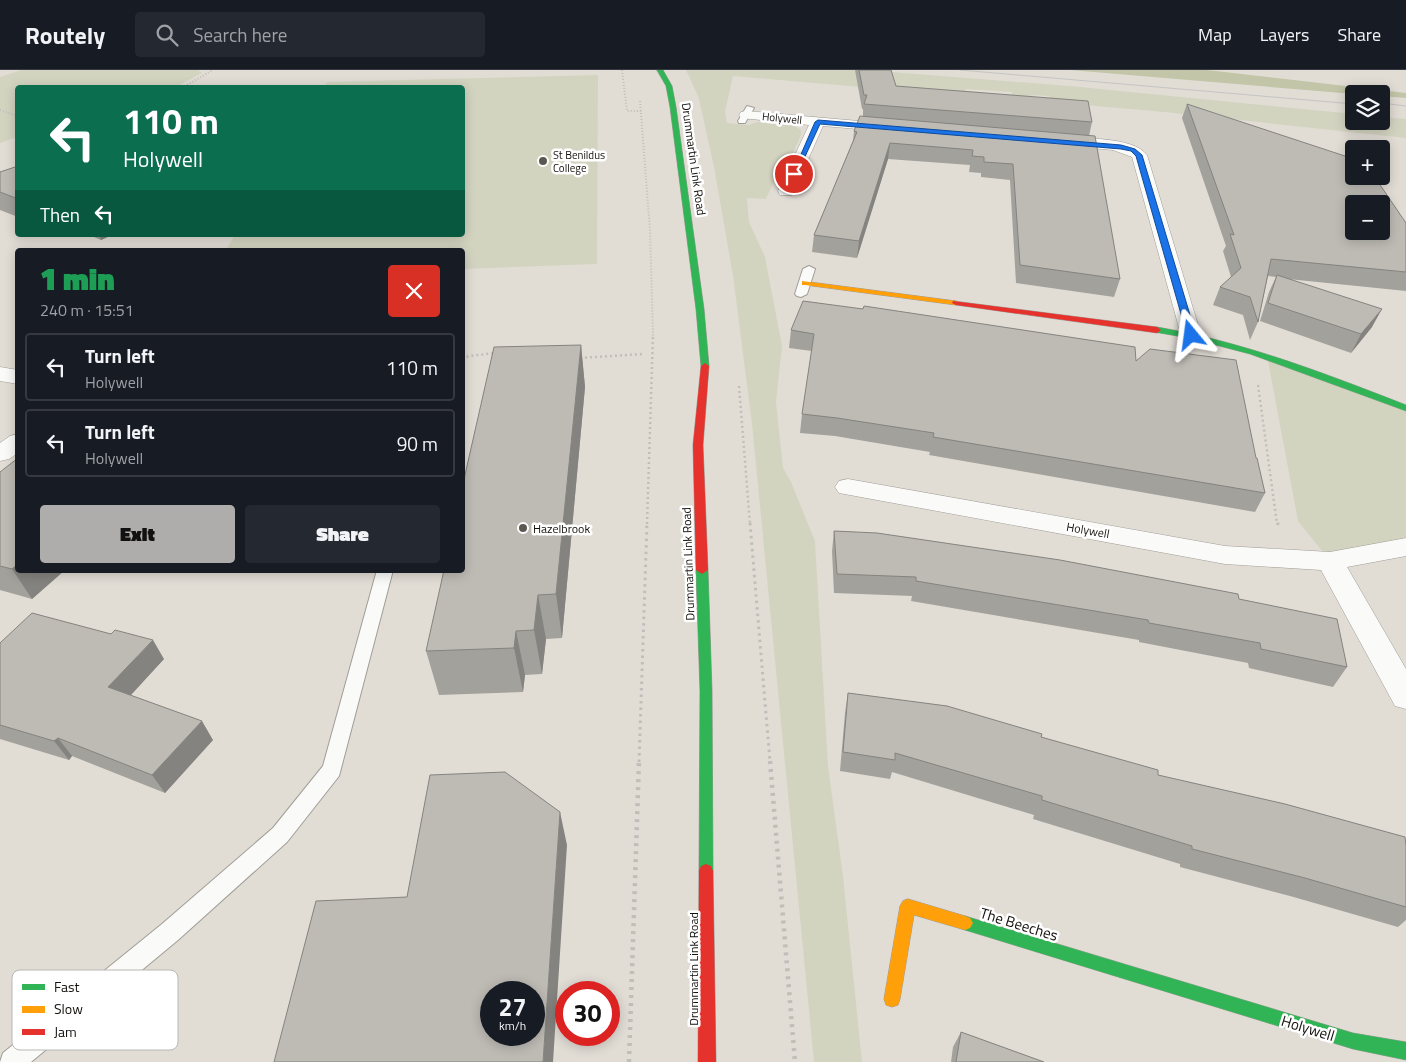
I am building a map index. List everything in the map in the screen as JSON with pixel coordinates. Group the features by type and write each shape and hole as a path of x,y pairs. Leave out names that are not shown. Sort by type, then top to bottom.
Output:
{"main road":[{"name":"Drummartin Link Road","path":"660,70 669,86 673,107 700,310 705,370 698,445 706,691 708,1062"},
{"path":"803,288 1191,335 1229,344 1266,356 1406,408"},
{"name":"The Beeches","path":"892,999 908,906 1211,999"},
{"name":"Holywell","path":"1211,999 1353,1041 1406,1051"}],"street":[{"name":"Holywell","path":"746,114 912,130"},
{"name":"Holywell","path":"786,191 818,122"},
{"path":"1042,140 1121,147 1133,150 1139,155 1191,335"},
{"path":"0,374 15,376"},
{"path":"0,454 15,442"},
{"name":"Holywell","path":"848,487 1225,555 1330,561 1406,547"},
{"path":"1330,561 1406,697"}],"lane":[{"path":"803,288 810,269"},
{"path":"124,970 280,835 332,770 384,573"},
{"path":"12,1062 27,1050"}],"path":[{"path":"187,85 213,70"},
{"path":"622,70 627,111 641,111"},
{"path":"629,1062 653,354 650,230 640,94"},
{"path":"0,110 15,115"},
{"path":"465,358 499,354"},
{"path":"575,358 643,354"},
{"path":"1258,384 1277,524 1284,531"},
{"path":"739,385 795,1062"}],"green space":[{"path":"21,70 198,70 202,73 179,85 15,85 15,138 0,143 0,77"},
{"path":"686,70 866,70 1070,86 1345,113 1345,130 1390,130 1390,118 1406,119 1406,138 1164,112 1050,102 1049,96 1031,95 1030,101 1012,99 1012,92 966,89 965,96 733,76 725,112 727,123 749,125 757,122 791,124 801,130 801,135 784,173 777,175 766,199 747,198 749,222 765,257 782,346 776,402 783,468 791,482 815,541 828,766 843,876 862,1062 814,1062 752,424 733,276 714,167 698,96"},
{"path":"1070,70 1207,70 1345,86 1345,93"},
{"path":"598,75 597,264 465,269 465,248 227,248 234,237 465,237 465,85 325,85 327,82"},
{"path":"1390,91 1406,93 1406,98 1390,97"},
{"path":"1267,356 1406,408 1406,547 1330,561 1298,521"}],"building":[{"path":"859,70 891,70 896,86 1088,101 1092,122 864,104 867,95 864,95"},
{"path":"1187,104 1345,156 1345,185 1380,185 1387,195 1345,195 1345,240 1390,240 1390,200 1406,223 1406,272 1271,259 1258,322 1250,297 1220,287 1241,268 1230,234 1234,235"},
{"path":"860,116 1095,136 1120,279 1020,265 1013,164 984,162 984,157 972,156 973,150 890,143 859,241 814,235 857,132 854,131"},
{"path":"15,167 15,198 0,192 0,172"},
{"path":"1277,275 1382,309 1361,334 1268,303"},
{"path":"803,301 863,309 864,306 1135,347 1136,361 1150,349 1236,360 1265,493 933,437 934,433 802,414 814,334 791,330"},
{"name":"Hazelbrook","path":"581,345 556,594 538,595 534,630 516,631 514,648 426,651 443,573 465,573 465,475 494,347"},
{"path":"15,460 15,566 12,569 0,566 0,472"},
{"path":"834,531 877,533 1060,560 1238,594 1239,599 1337,619 1347,667 1261,649 1260,643 1149,623 1148,620 916,581 916,577 837,574"},
{"path":"32,613 111,634 115,630 153,640 108,687 202,721 152,775 58,738 54,741 0,725 0,643"},
{"path":"848,693 947,706 1042,734 1041,737 1158,770 1158,775 1285,804 1405,837 1406,907 1305,878 1192,849 1192,846 1042,800 1042,796 895,753 895,760 843,752"},
{"path":"505,772 560,812 545,1033 545,981 480,981 480,1046 544,1046 543,1062 274,1062 316,901 407,897 430,775"},
{"path":"961,1032 1044,1062 956,1062"}],"tram line":[{"path":"960,70 1345,103"},
{"path":"1390,104 1406,106"}],"traffic: fast":[{"path":"660,70 669,86 673,107 700,309 705,366"},
{"path":"1157,330 1221,343 1253,352 1315,373 1406,408"},
{"path":"702,570 706,691 706,871"},
{"path":"965,923 1353,1041 1406,1051"}],"traffic: slow":[{"path":"805,283 956,303"},
{"path":"892,999 908,906 965,923"}],"traffic: jam":[{"path":"956,303 1157,330"},
{"path":"702,570 698,445 705,366"},
{"path":"706,871 707,1062"}],"place":[{"name":"St Benildus College","path":"543,161"},
{"name":"Hazelbrook","path":"523,528"}],"route":[{"path":"794,174 818,122 1121,147 1133,150 1139,155 1191,335"}]}
